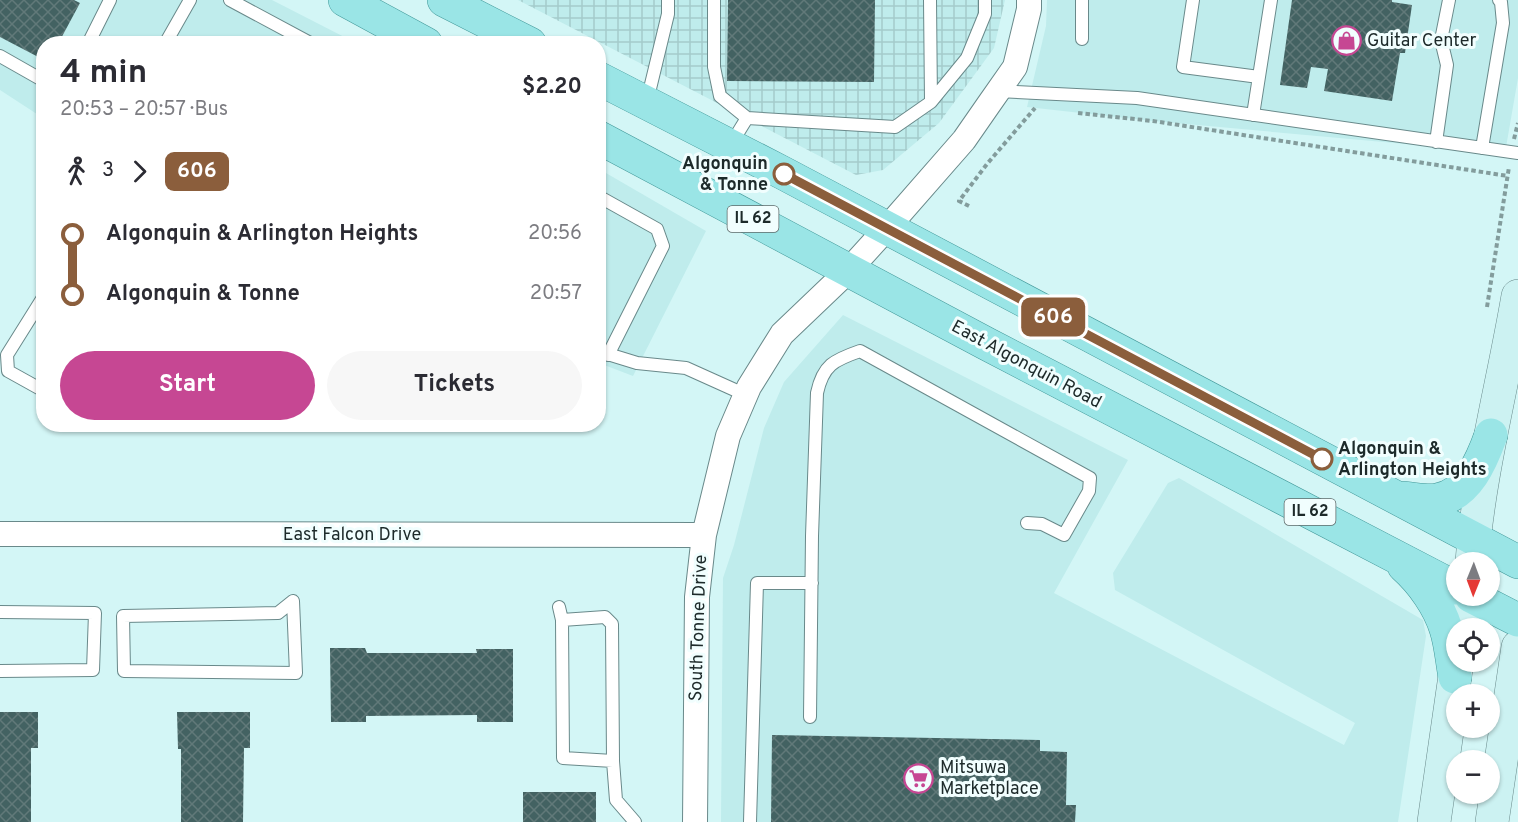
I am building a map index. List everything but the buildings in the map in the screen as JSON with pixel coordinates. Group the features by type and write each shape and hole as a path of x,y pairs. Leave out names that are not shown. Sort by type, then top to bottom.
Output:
{"main road":[{"path":"345,0 411,36"},
{"path":"444,0 514,36"},
{"path":"606,82 1395,497 1473,551 1518,562"},
{"name":"East Algonquin Road","path":"606,140 848,271 1446,583"},
{"path":"1473,551 1491,435 1518,296"},
{"path":"1395,497 1437,501 1458,491 1480,465 1491,435"},
{"path":"1386,551 1416,577 1438,610 1446,628"},
{"path":"1490,606 1518,620"},
{"path":"1492,822 1518,647"},
{"path":"1434,822 1456,672"}],"street":[{"name":"South Tonne Drive","path":"695,822 697,597 704,535 728,436 746,394 782,334 848,271 964,140 1016,67 1029,0"},
{"name":"East Falcon Drive","path":"0,534 704,535"}],"lane":[{"path":"92,36 110,0"},
{"path":"169,36 189,0"},
{"path":"230,0 297,36"},
{"path":"646,102 668,14 668,0"},
{"path":"714,0 714,67 720,96 747,118 895,127 931,102 967,58 985,14 985,0"},
{"path":"930,0 931,102"},
{"path":"1082,0 1082,39"},
{"path":"1192,0 1184,67 1259,77"},
{"path":"1253,115 1271,0"},
{"path":"1436,142 1447,65 1441,40 1449,0"},
{"path":"1482,148 1503,23 1499,0"},
{"path":"0,56 36,76"},
{"path":"994,98 1137,98 1515,153"},
{"path":"730,146 747,118"},
{"path":"606,200 657,229 663,246 606,348"},
{"path":"36,309 7,355 8,370 36,386"},
{"path":"810,717 816,393 820,377 837,359 860,351 1090,478 1089,491 1064,535 1042,524 1028,523"},
{"path":"606,354 637,363 686,368 746,394"},
{"path":"750,822 757,583 812,583"},
{"path":"293,601 296,673 124,671 123,616 278,613 293,601"},
{"path":"559,607 562,620 563,758 613,761"},
{"path":"0,612 95,613 93,670 0,671"},
{"path":"562,620 604,617 612,624 613,761 616,800 635,822"}],"path":[{"path":"969,206 959,201 1035,108 994,98"},
{"path":"1071,112 1153,121 1508,176"},
{"path":"1486,317 1508,176 1515,153 1518,123"}],"shaded area":[{"path":"0,0 272,0 342,36 36,36 36,113 0,90"},
{"path":"518,0 1005,0 994,48 939,123 883,170 856,175 606,46 606,36 588,36"},
{"path":"1047,0 1518,0 1518,78 1505,153 1153,121 1027,107 1046,26"},
{"path":"606,173 706,231 633,376 606,366"},
{"path":"843,315 1128,460 1054,593 1344,745 1355,723 1115,590 1113,573 1168,483 1179,478 1423,620 1426,636 1398,822 721,822 723,578 734,545 764,428 784,382"}],"bus line":[{"name":"606","path":"784,174 1322,459"}],"place":[{"name":"Guitar Center","path":"1346,41"},
{"name":"Algonquin & Tonne","path":"784,174"},
{"name":"Algonquin & Arlington Heights","path":"1322,459"},
{"name":"Mitsuwa Marketplace","path":"919,778"}]}
